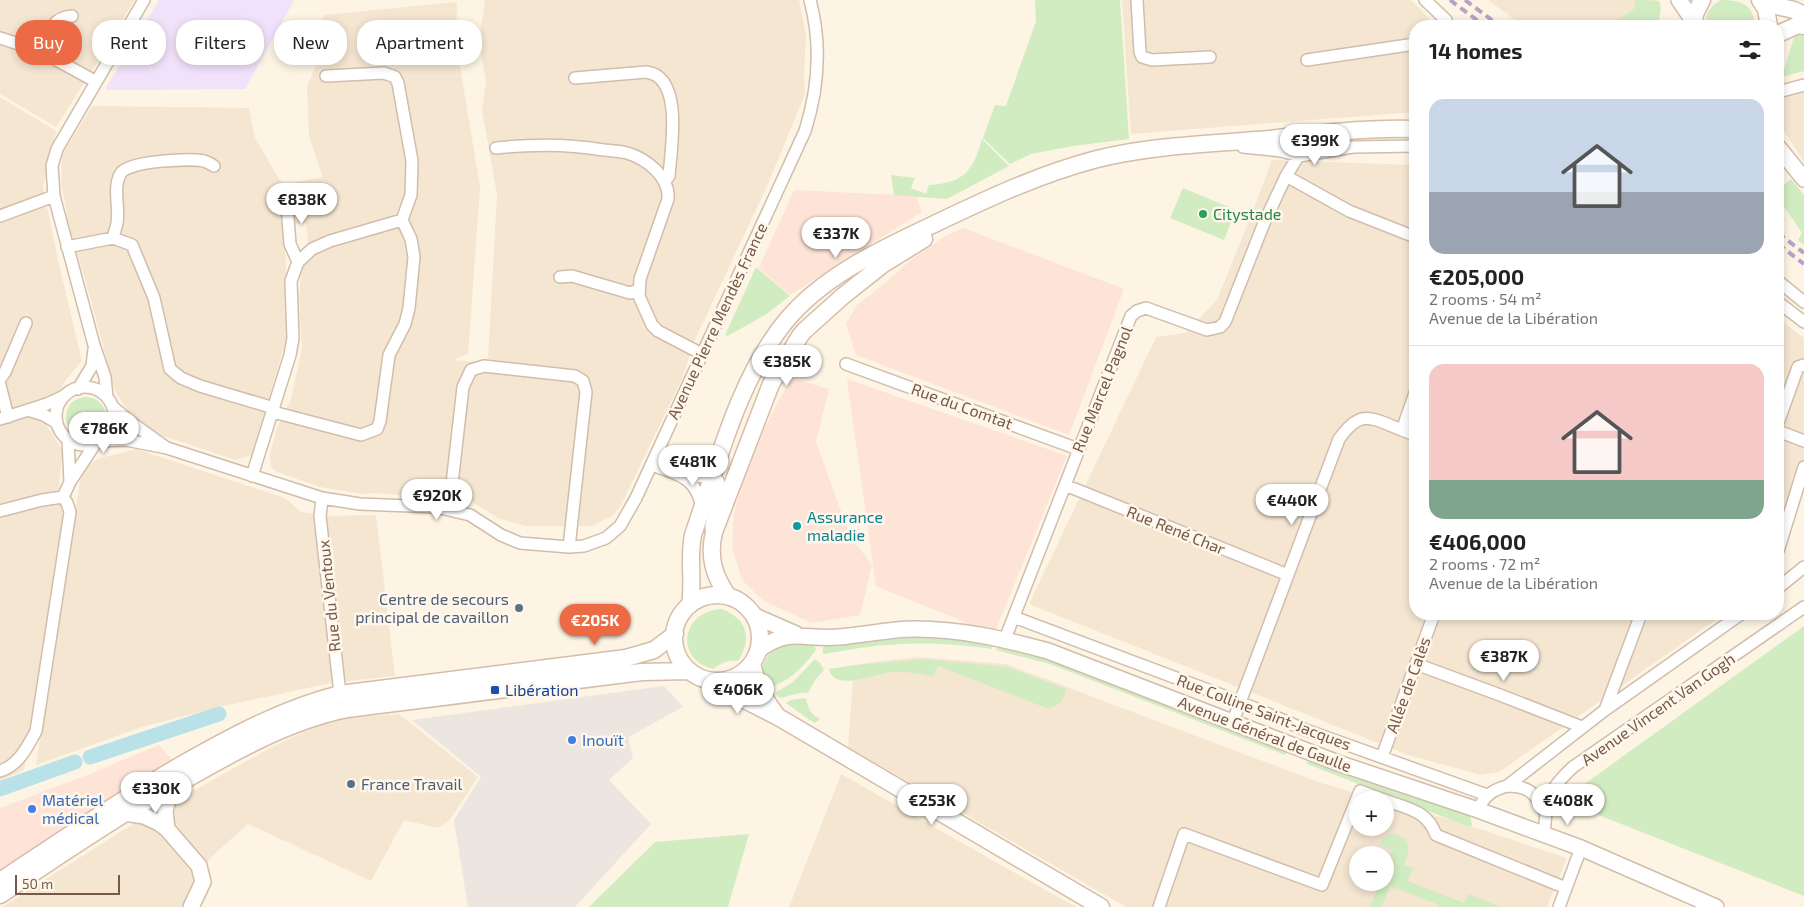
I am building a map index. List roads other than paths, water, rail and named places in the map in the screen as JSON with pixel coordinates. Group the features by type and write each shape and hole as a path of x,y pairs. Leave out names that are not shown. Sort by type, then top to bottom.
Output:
{"main road":[{"path":"1695,20 1698,6 1702,0"},
{"path":"1762,1 1794,10 1804,15"},
{"path":"1762,1 1768,20"},
{"path":"1784,32 1798,26 1804,26"},
{"path":"690,605 693,579 690,550 713,477 754,370 769,344 798,308 830,281 897,242 994,196 1026,182 1098,159 1143,151 1312,134 1382,128 1409,129"},
{"path":"728,596 716,577 713,568 712,542 717,520 771,384 785,358 804,331 843,296 882,265 994,196"},
{"path":"708,596 728,596 743,604 754,616 759,627 760,639 755,657 745,671 736,677 716,681 702,678 690,671 678,655 675,645 675,634 680,618 690,605 708,596"},
{"path":"0,881 108,809 220,744 265,720 310,702 340,694 626,658 654,650 675,634"},
{"path":"755,657 758,686 770,707 780,718"},
{"path":"0,895 125,813 229,755 290,726 324,714 347,709 642,672 690,671"},
{"path":"716,681 731,693 780,718 1101,907"}],"street":[{"path":"63,497 70,482 97,443 111,430 114,415 54,196 52,166 57,148 144,0"},
{"name":"Avenue Pierre Mendès France","path":"97,443 126,440 168,448 322,498 360,504 436,507 449,510 470,516 501,535 520,543 569,547 584,546 606,538 620,526 636,498 804,131 817,83 818,41 810,0"},
{"path":"1136,0 1142,57 1152,60 1210,57"},
{"path":"1425,0 1446,20"},
{"path":"1679,0 1692,20"},
{"path":"58,20 62,16 72,16"},
{"path":"0,38 15,42"},
{"path":"1307,60 1409,45"},
{"path":"67,65 95,81"},
{"path":"575,78 646,72 660,76 668,89 673,108 669,176 665,181"},
{"path":"67,247 112,238 132,245 154,298 170,369 181,378 273,410 361,435 377,429 380,421 389,356 405,324 409,308 414,257 411,238 402,220 411,195 412,162 398,83 395,78 384,73 326,76"},
{"path":"1784,90 1804,85"},
{"path":"1382,128 1409,121"},
{"name":"Rue Marcel Pagnol","path":"1004,639 1131,316 1137,310 1146,308 1207,330 1220,328 1225,322 1264,223 1286,176 1312,134"},
{"path":"1216,144 1281,150 1299,156 1353,147 1409,146"},
{"path":"496,148 577,146 628,153 650,165 658,172 669,190 668,199 640,279 639,296 652,325 667,337 702,354"},
{"path":"1784,154 1804,179"},
{"path":"112,238 117,223 117,182 120,173 126,167 137,164 189,160 204,161 214,166"},
{"path":"1286,176 1349,211 1409,235"},
{"path":"286,193 290,244 298,262"},
{"path":"0,216 54,196"},
{"path":"252,476 290,355 293,338 291,281 298,262 312,249 402,220"},
{"path":"560,277 572,276 630,293 639,290"},
{"path":"1784,286 1804,302"},
{"path":"1784,307 1804,322"},
{"path":"0,379 5,372 26,323"},
{"path":"0,385 4,418 66,396 78,389 92,366 94,345"},
{"name":"Rue du Comtat","path":"846,364 1078,449"},
{"path":"1784,406 1798,367 1804,365"},
{"path":"449,510 463,388 471,370 484,366 575,376 583,380 586,392 569,547"},
{"path":"78,389 94,389 110,402"},
{"path":"57,423 58,408 66,396"},
{"name":"Avenue Pierre Mendès France","path":"110,402 132,424 168,448"},
{"path":"28,410 44,414 57,423 68,440 81,445 97,443"},
{"path":"1402,430 1409,410"},
{"path":"1233,721 1339,439 1346,428 1355,421 1364,418 1371,418 1409,433"},
{"path":"1784,433 1804,441"},
{"path":"68,440 70,482"},
{"path":"652,464 679,475 693,484 699,494 702,508"},
{"path":"1784,532 1804,467"},
{"path":"679,475 718,478 721,487 712,515 712,542"},
{"name":"Rue René Char","path":"1065,485 1288,575"},
{"path":"0,511 42,500 63,497"},
{"path":"0,771 14,763 27,747 36,731 70,512 63,497"},
{"name":"Rue du Ventoux","path":"322,498 320,516 340,694"},
{"path":"1784,583 1802,569 1804,557"},
{"name":"Avenue Vincent Van Gogh","path":"1544,833 1545,812 1553,790 1558,781 1573,767 1804,607"},
{"name":"Avenue Général de Gaulle","path":"754,616 800,636"},
{"name":"Rue Colline Saint-Jacques","path":"1014,616 1240,702 1306,730 1487,795"},
{"name":"Allée de Calès","path":"1382,757 1432,620"},
{"path":"1605,710 1639,620"},
{"name":"Avenue Vincent Van Gogh","path":"1487,795 1496,788 1507,786 1605,710 1732,620"},
{"name":"Avenue Général de Gaulle","path":"755,657 778,638 800,636 838,637 914,629 976,633 1004,639 1048,651 1363,772 1544,833 1716,907"},
{"path":"1416,664 1582,727"},
{"path":"1507,786 1518,786 1527,789 1537,796 1545,812"},
{"path":"167,830 164,811 171,788"},
{"path":"1478,810 1487,795"},
{"path":"1394,804 1426,817 1432,824 1436,835 1566,888"},
{"path":"125,813 144,816 159,823 199,866 203,882 191,907"},
{"path":"1159,907 1184,834 1322,885 1349,818"},
{"path":"1559,907 1581,848"}],"waterway":[{"path":"90,757 219,714"},
{"path":"0,789 75,762"}],"railway":[{"path":"1450,0 1477,20"},
{"path":"1465,0 1492,20"},
{"path":"1784,238 1804,253"},
{"path":"1784,249 1804,264"}],"place":[{"name":"Citystade","path":"1203,214"},
{"name":"Assurance maladie","path":"797,526"},
{"name":"Centre de secours principal de cavaillon","path":"519,608"},
{"name":"Libération","path":"495,690"},
{"name":"Inouït","path":"572,740"},
{"name":"France Travail","path":"351,784"},
{"name":"Matériel médical","path":"32,809"}]}
